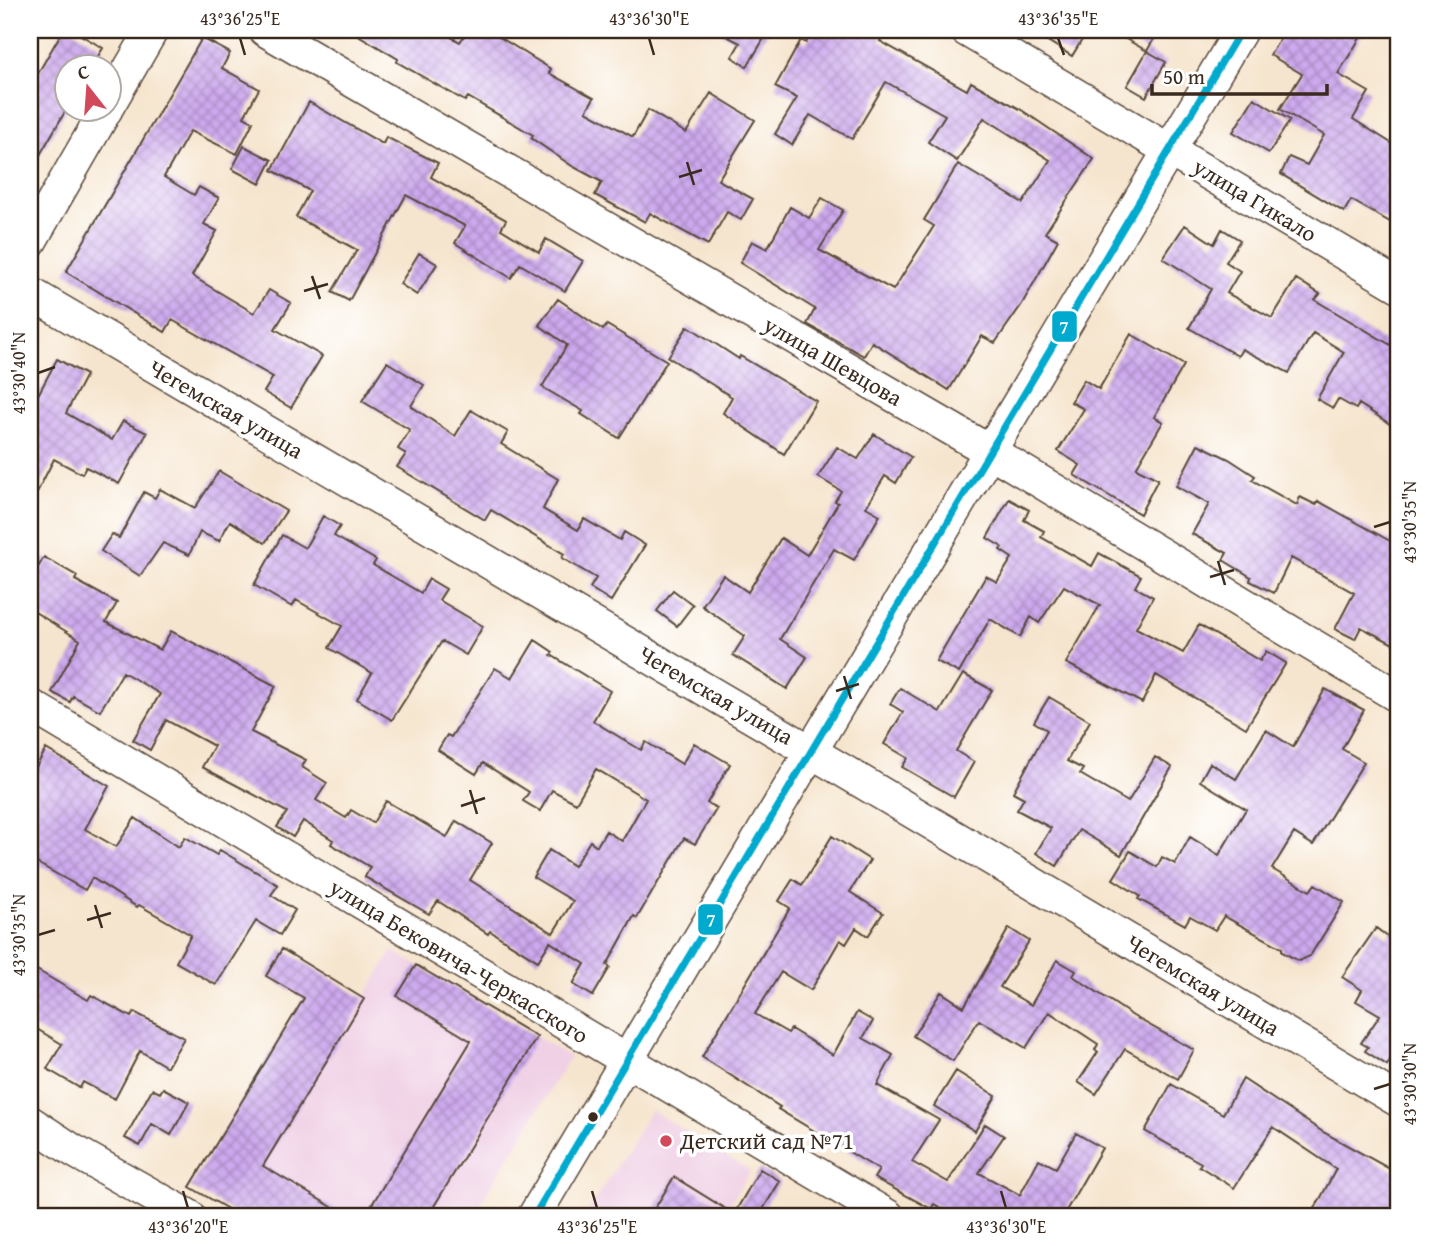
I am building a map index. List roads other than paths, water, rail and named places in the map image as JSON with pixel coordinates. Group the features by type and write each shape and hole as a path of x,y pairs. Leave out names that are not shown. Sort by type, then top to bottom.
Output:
{"street":[{"path":"122,82 152,30"},
{"name":"улица Шевцова","path":"265,30 991,452 1399,697"},
{"name":"улица Гикало","path":"966,30 1399,286"},
{"path":"534,1216 991,452 1168,148 1241,30"},
{"path":"30,242 99,122"},
{"name":"Чегемская улица","path":"30,293 1399,1101"},
{"name":"улица Бековича-Черкасского","path":"30,705 888,1216"},
{"path":"30,1122 74,1151 189,1216"}],"place":[{"name":"Детский сад №71","path":"666,1141"}]}
